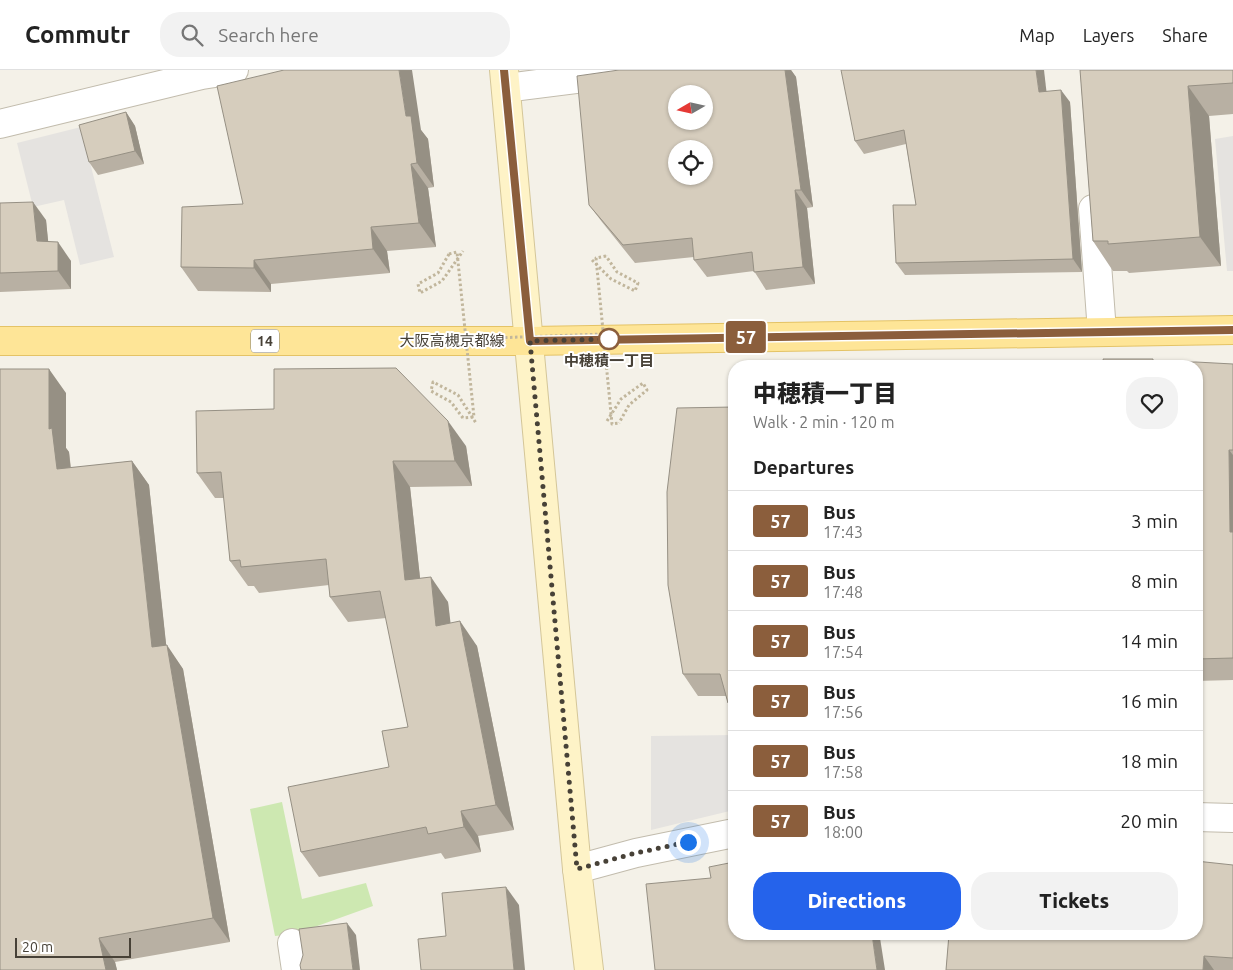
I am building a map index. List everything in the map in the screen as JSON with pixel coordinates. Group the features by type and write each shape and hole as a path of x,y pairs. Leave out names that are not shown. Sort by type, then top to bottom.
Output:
{"main road":[{"path":"505,79 577,869 589,970"},
{"name":"大阪高槻京都線","path":"0,341 530,341 1233,330"}],"street":[{"path":"0,124 202,75 234,70"},
{"path":"505,79 647,70"},
{"path":"1091,186 1102,332"},
{"path":"1203,817 1233,818"},
{"path":"577,869 636,853 728,834"},
{"path":"292,943 296,970"}],"path":[{"path":"463,251 458,258 453,266 442,281 420,293 418,284 438,273 449,254 457,252 458,262 460,291 474,417 468,418 464,418 451,402 431,391 433,382 458,395 471,416 476,423"},
{"path":"592,260 598,266 611,279 635,291 638,283 617,272 606,256 596,258 597,267 604,334 610,397 610,406 611,415 612,424 618,423 629,404 646,390 643,383 621,399 612,414 607,421"},
{"path":"465,339 604,334"}],"green space":[{"path":"282,802 302,899 366,883 373,906 295,934 275,936 250,809"}],"shaded area":[{"path":"81,127 114,257 80,265 64,200 33,207 17,143"},
{"path":"1233,136 1233,271 1227,271 1215,139"},
{"path":"728,735 728,811 651,830 651,736"}],"building":[{"path":"284,70 399,70 406,116 411,116 417,163 411,164 419,223 371,227 373,249 254,260 254,268 181,267 182,207 243,204 217,86"},
{"path":"619,70 785,70 801,190 795,190 803,267 754,272 752,252 694,260 692,238 623,245 589,205 577,76"},
{"path":"841,70 1036,70 1039,92 1061,90 1073,259 896,263 893,205 916,205 904,130 855,141"},
{"path":"1080,70 1233,70 1233,83 1188,86 1200,237 1108,244 1108,241 1093,241"},
{"path":"126,112 135,151 89,162 79,125"},
{"path":"33,202 37,241 58,242 58,271 0,273 0,203"},
{"path":"1103,359 1153,359 1153,360"},
{"path":"1203,362 1233,364 1233,450 1229,450 1230,532 1233,532 1233,658 1203,659"},
{"path":"396,368 448,421 455,461 393,461 405,580 431,577 436,626 460,621 496,805 461,811 464,827 428,834 426,827 301,852 288,787 389,767 382,731 408,727 380,591 330,597 326,559 241,567 240,560 230,561 221,472 197,473 196,411 274,409 274,369"},
{"path":"0,369 49,369 49,429 52,428 57,469 132,461 152,647 167,645 213,918 99,938 106,970 0,970"},
{"path":"728,407 728,703 720,674 683,674 668,585 667,492 677,408"},
{"path":"1203,862 1233,865 1233,958 1204,956 1203,970 946,970 948,940 1203,940"},
{"path":"728,863 728,940 873,940 877,970 655,970 646,884 711,878 709,867"},
{"path":"506,887 514,970 421,970 418,939 446,936 442,893"},
{"path":"347,923 353,970 301,970 300,965 303,955 299,929"}],"bus line":[{"name":"57","path":"504,70 530,341 1233,330"}],"place":[{"name":"中穂積一丁目","path":"609,339"}],"route":[{"path":"609,339 530,341 577,869 636,853 688,842"}]}
